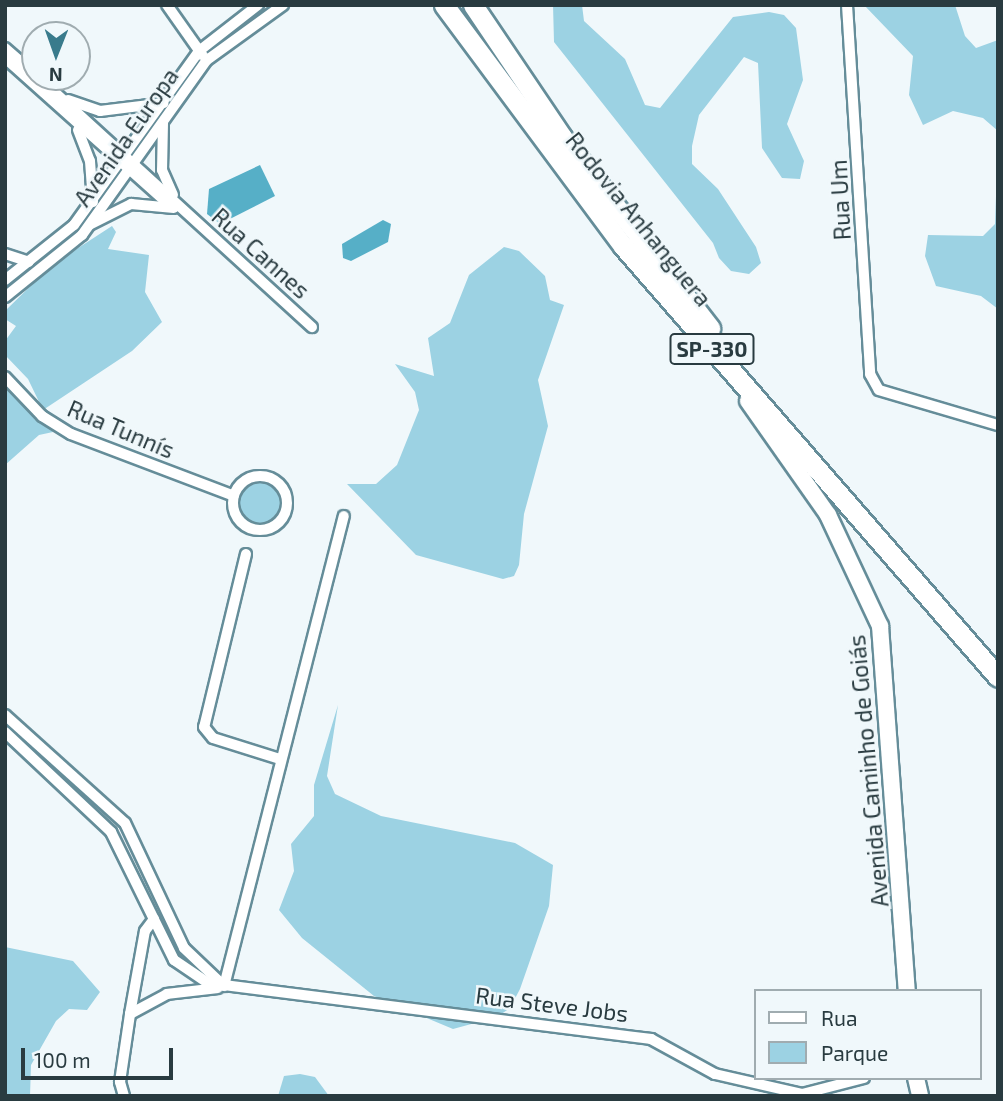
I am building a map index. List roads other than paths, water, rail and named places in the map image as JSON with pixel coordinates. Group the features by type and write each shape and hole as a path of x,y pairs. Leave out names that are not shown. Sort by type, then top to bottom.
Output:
{"highway":[{"name":"Rodovia Anhanguera","path":"444,5 623,246 998,677"},
{"name":"Rodovia Anhanguera","path":"473,5 562,137 716,336 998,658"}],"main road":[{"name":"Avenida Caminho de Goiás","path":"708,344 828,515 880,626 907,989"}],"street":[{"path":"167,5 203,56"},
{"name":"Avenida Europa","path":"5,297 89,226 164,103 203,56 258,5"},
{"name":"Avenida Europa","path":"5,280 57,242 93,202 163,121 203,56 283,5"},
{"name":"Rua Um","path":"848,5 870,374 878,390 998,425"},
{"name":"Rua Cannes","path":"5,48 21,62"},
{"name":"Rua Cannes","path":"5,58 72,121 126,162"},
{"name":"Rua Cannes","path":"54,91 126,162 312,327"},
{"name":"Avenida Europa","path":"61,97 100,111 164,103"},
{"path":"72,121 90,161 93,202 89,226"},
{"path":"89,226 131,204 178,208 162,170 163,121"},
{"path":"5,254 29,262"},
{"name":"Rua Tunnís","path":"5,377 42,416 71,434 234,496"},
{"path":"270,477 284,489 285,515 273,527 255,530 235,514 234,496 244,481 270,477"},
{"path":"224,986 279,759 344,516"},
{"path":"246,554 204,727 213,738 279,759"},
{"path":"5,715 125,823 165,914 184,948 224,986"},
{"path":"5,732 111,832 151,920 174,960 191,976 224,986"},
{"path":"151,920 165,914"},
{"path":"124,1096 130,1014 151,920"},
{"path":"130,1014 167,993 224,986"},
{"name":"Rua Steve Jobs","path":"224,986 651,1039 715,1074 802,1094 856,1080"}]}
